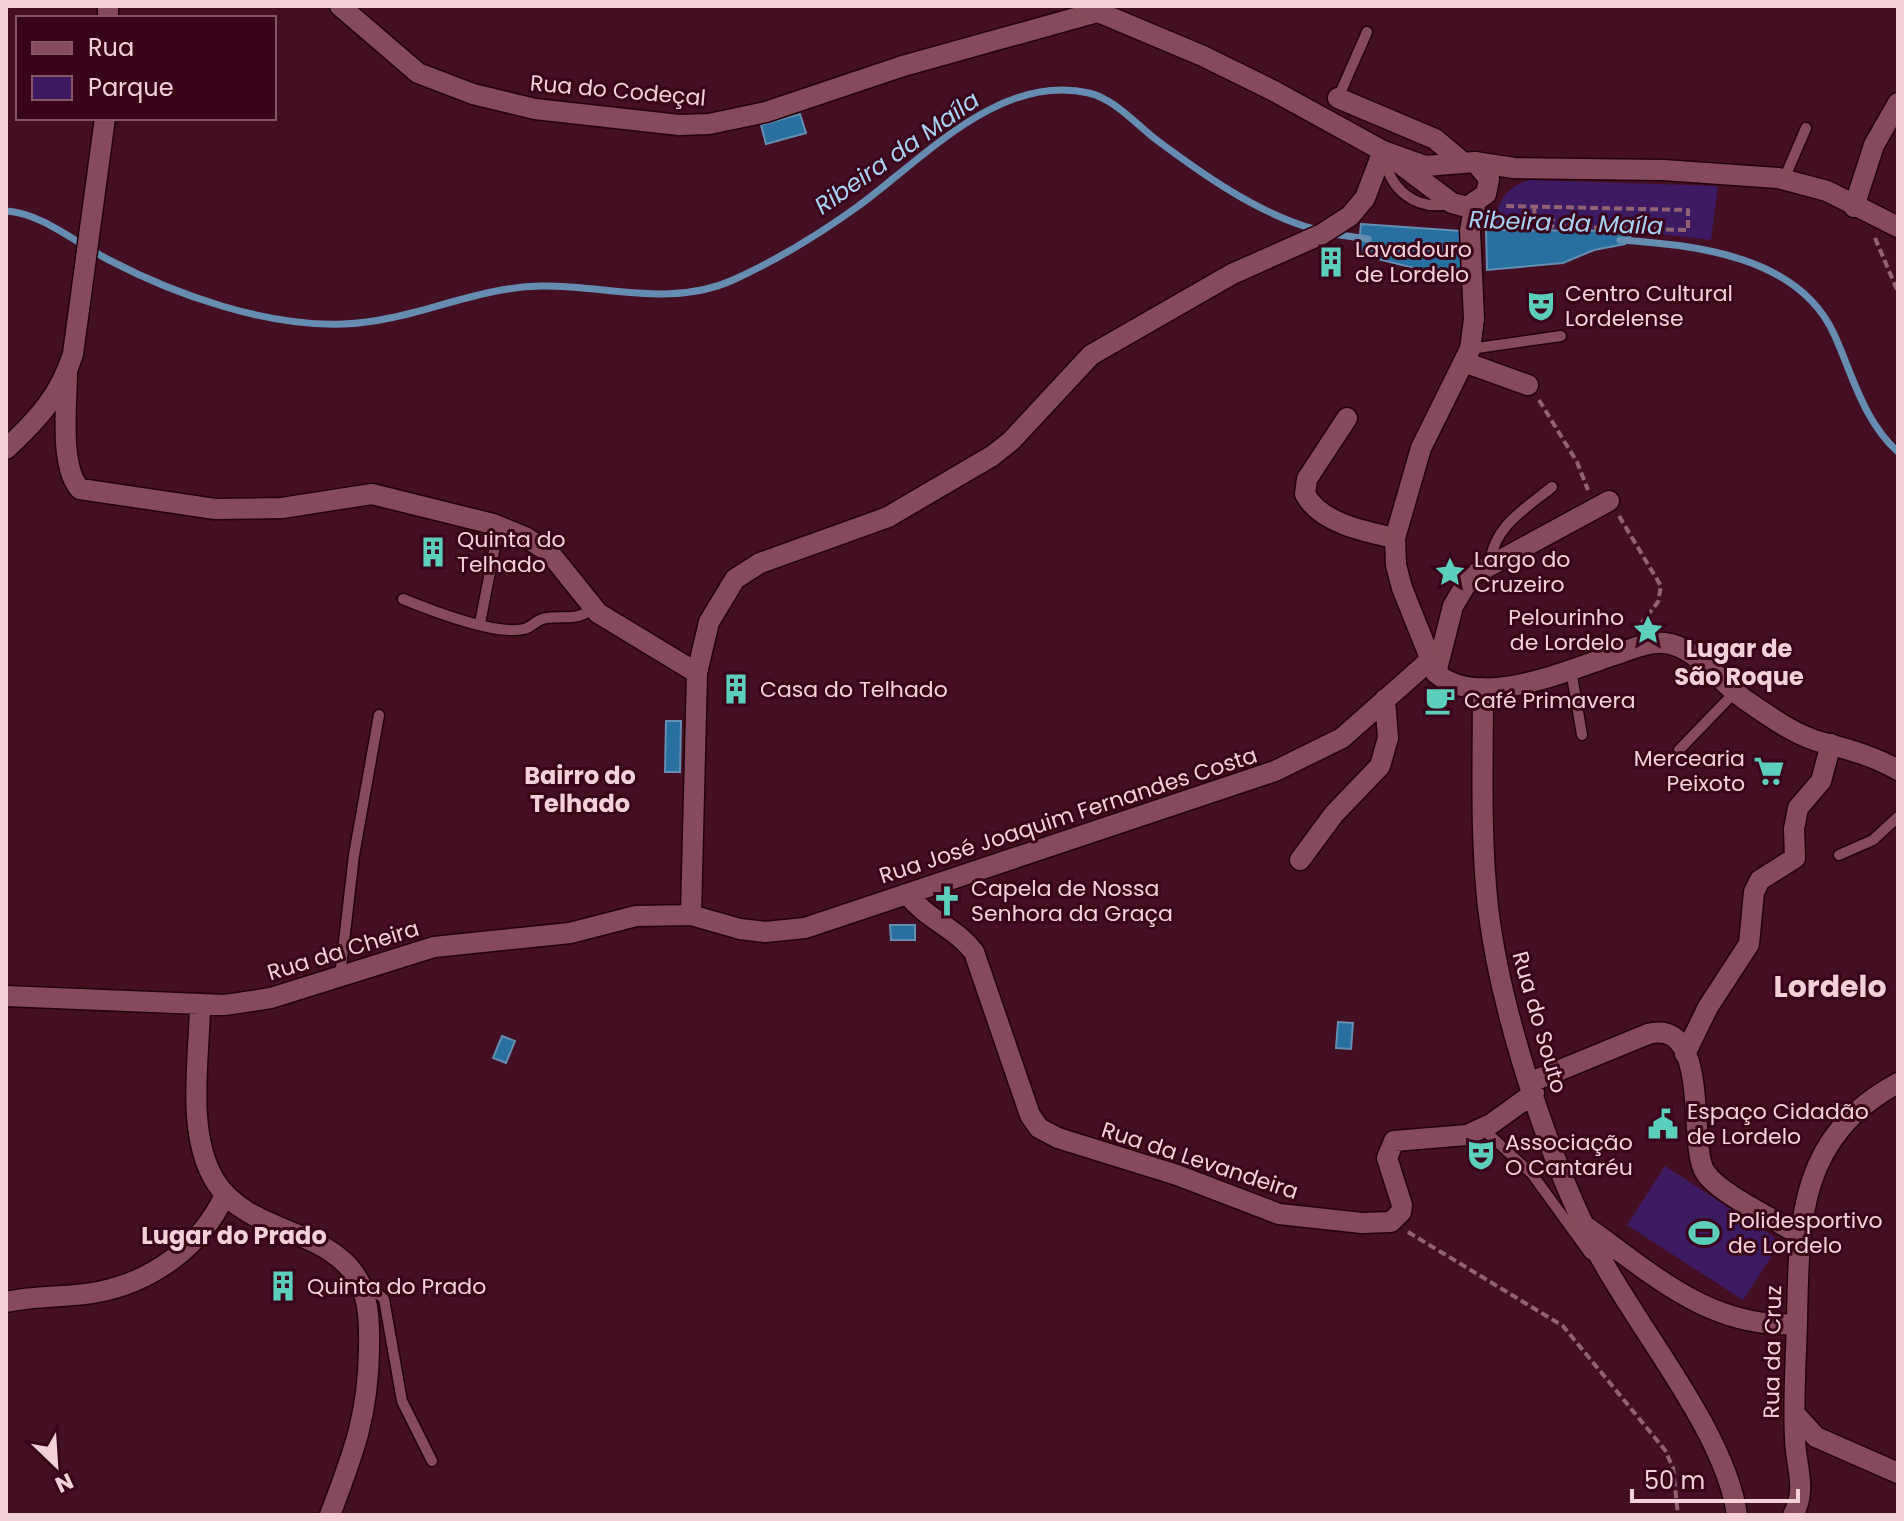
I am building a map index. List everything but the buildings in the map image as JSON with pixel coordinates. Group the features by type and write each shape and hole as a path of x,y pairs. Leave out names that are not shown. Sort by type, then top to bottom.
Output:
{"street":[{"name":"Rua do Codeçal","path":"340,6 418,73 473,94 535,109 679,125 709,124 766,112 903,66 1091,9"},
{"path":"1091,9 1203,56 1383,151 1469,202"},
{"path":"1338,98 1435,139 1463,162 1486,172 1469,202 1473,294 1467,355 1421,448 1395,538 1399,576 1432,667 1448,682 1483,688 1522,684 1644,645 1664,643 1685,650 1735,692 1804,735 1869,754 1898,770"},
{"path":"1863,209 1874,145 1898,103"},
{"path":"6,449 49,406 67,372 76,338 105,120"},
{"path":"1383,151 1425,166 1463,162 1539,168 1663,170 1784,179 1827,191 1898,227"},
{"path":"691,915 697,673 705,635 715,610 743,572 888,517 950,483 1011,441 1091,355 1220,280 1322,234 1350,216 1365,198 1383,151"},
{"path":"1463,162 1442,183 1469,202"},
{"path":"1469,202 1508,177 1539,168"},
{"path":"1467,355 1528,385"},
{"path":"67,372 69,468 80,489 184,507 253,509 372,494 499,526 549,552 593,609 697,673"},
{"path":"1347,418 1307,479 1305,494 1317,509 1354,527 1395,538"},
{"path":"1432,667 1456,598 1486,566 1602,505"},
{"name":"Rua José Joaquim Fernandes Costa","path":"691,915 740,929 785,931 907,894 1263,776 1342,738 1385,699 1432,667"},
{"name":"Rua do Souto","path":"1483,688 1487,901 1498,964 1532,1088 1558,1165 1585,1227 1710,1442 1728,1480 1737,1515"},
{"path":"1300,860 1334,814 1380,766 1388,738 1385,699"},
{"path":"1685,1054 1708,1007 1749,944 1754,892 1760,880 1794,860 1798,808 1821,781 1831,744"},
{"name":"Rua da Levandeira","path":"907,894 928,917 960,937 974,952 1030,1115 1039,1128 1058,1138 1177,1175 1289,1217 1391,1222"},
{"name":"Rua da Cheira","path":"6,996 200,1007 271,998 406,954 456,943 570,933 636,916 691,915"},
{"path":"200,1007 199,1126 207,1165 225,1195 256,1217 337,1255 358,1278 369,1322 368,1398 361,1433 330,1515"},
{"path":"1391,1222 1401,1212 1402,1205 1387,1158 1390,1145 1401,1138 1459,1137 1483,1129 1532,1088 1656,1032 1672,1036 1685,1054 1695,1083 1696,1146 1704,1170 1715,1183 1798,1234"},
{"name":"Rua da Cruz","path":"1793,1515 1801,1491 1795,1414 1798,1234 1807,1193 1839,1129 1861,1106 1898,1083"},
{"path":"6,1302 99,1292 150,1273 197,1241 225,1195"},
{"path":"1585,1227 1664,1282 1711,1310 1754,1324 1797,1324"},
{"path":"1795,1414 1816,1437 1898,1473"}],"lane":[{"path":"1338,98 1367,32"},
{"path":"1784,179 1806,128"},
{"path":"1467,355 1561,336"},
{"path":"1486,566 1501,530 1552,487"},
{"path":"480,623 499,526"},
{"path":"403,599 440,616 522,630 540,619 575,619 593,609"},
{"path":"1571,669 1582,735"},
{"path":"1679,750 1735,692"},
{"path":"340,976 354,855 379,715"},
{"path":"1839,855 1873,840 1898,817"},
{"path":"1483,1129 1532,1174 1568,1226 1617,1286"},
{"path":"358,1278 384,1299 402,1401 432,1461"}],"path":[{"path":"1469,202 1688,210 1688,230 1498,225"},
{"path":"1534,206 1535,219 1553,220 1553,226"},
{"path":"1863,209 1898,292"},
{"path":"1528,385 1552,415 1602,505 1661,586 1658,602 1638,627"},
{"path":"1391,1222 1535,1307 1570,1333 1665,1450 1673,1468 1678,1515"}],"green space":[{"path":"1532,180 1718,186 1711,240 1634,231 1486,230 1489,223 1496,221 1506,194"},
{"name":"Polidesportivo de Lordelo","path":"1665,1166 1781,1242 1743,1300 1627,1225"}],"water":[{"path":"800,114 806,133 766,144 761,125"},
{"path":"1361,224 1461,231 1463,272 1430,272 1358,254"},
{"path":"1486,230 1634,231 1625,244 1594,250 1563,263 1487,270"},
{"path":"666,721 681,721 680,772 665,772"},
{"path":"890,925 915,925 915,940 891,940"},
{"path":"1338,1022 1353,1023 1351,1049 1336,1048"},
{"path":"502,1036 515,1041 506,1063 493,1058"}],"waterway":[{"name":"Ribeira da Maíla","path":"6,211 33,217 135,273 192,296 253,314 314,324 368,322 516,288 541,286 686,293 733,280 797,246 857,207 964,124 994,107 1024,95 1056,90 1089,93 1107,100 1172,152 1231,192 1273,214 1317,230"},
{"name":"Ribeira da Maíla","path":"1333,234 1368,239"},
{"name":"Ribeira da Maíla","path":"1620,240 1712,251 1771,271 1796,287 1818,308 1834,334 1867,412 1898,452"}],"place":[{"name":"Lavadouro de Lordelo","path":"1331,262"},
{"name":"Centro Cultural Lordelense","path":"1541,306"},
{"name":"Quinta do Telhado","path":"433,552"},
{"name":"Largo do Cruzeiro","path":"1450,572"},
{"name":"Pelourinho de Lordelo","path":"1648,630"},
{"name":"Casa do Telhado","path":"736,689"},
{"name":"Café Primavera","path":"1440,700"},
{"name":"Mercearia Peixoto","path":"1769,771"},
{"name":"Capela de Nossa Senhora da Graça","path":"947,901"},
{"name":"Espaço Cidadão de Lordelo","path":"1663,1124"},
{"name":"Associação O Cantaréu","path":"1481,1155"},
{"name":"Polidesportivo de Lordelo","path":"1704,1233"},
{"name":"Quinta do Prado","path":"283,1286"}],"district":[{"name":"Lugar de São Roque","path":"1739,663"},
{"name":"Bairro do Telhado","path":"580,790"},
{"name":"Lordelo","path":"1830,987"},
{"name":"Lugar do Prado","path":"234,1236"}]}
